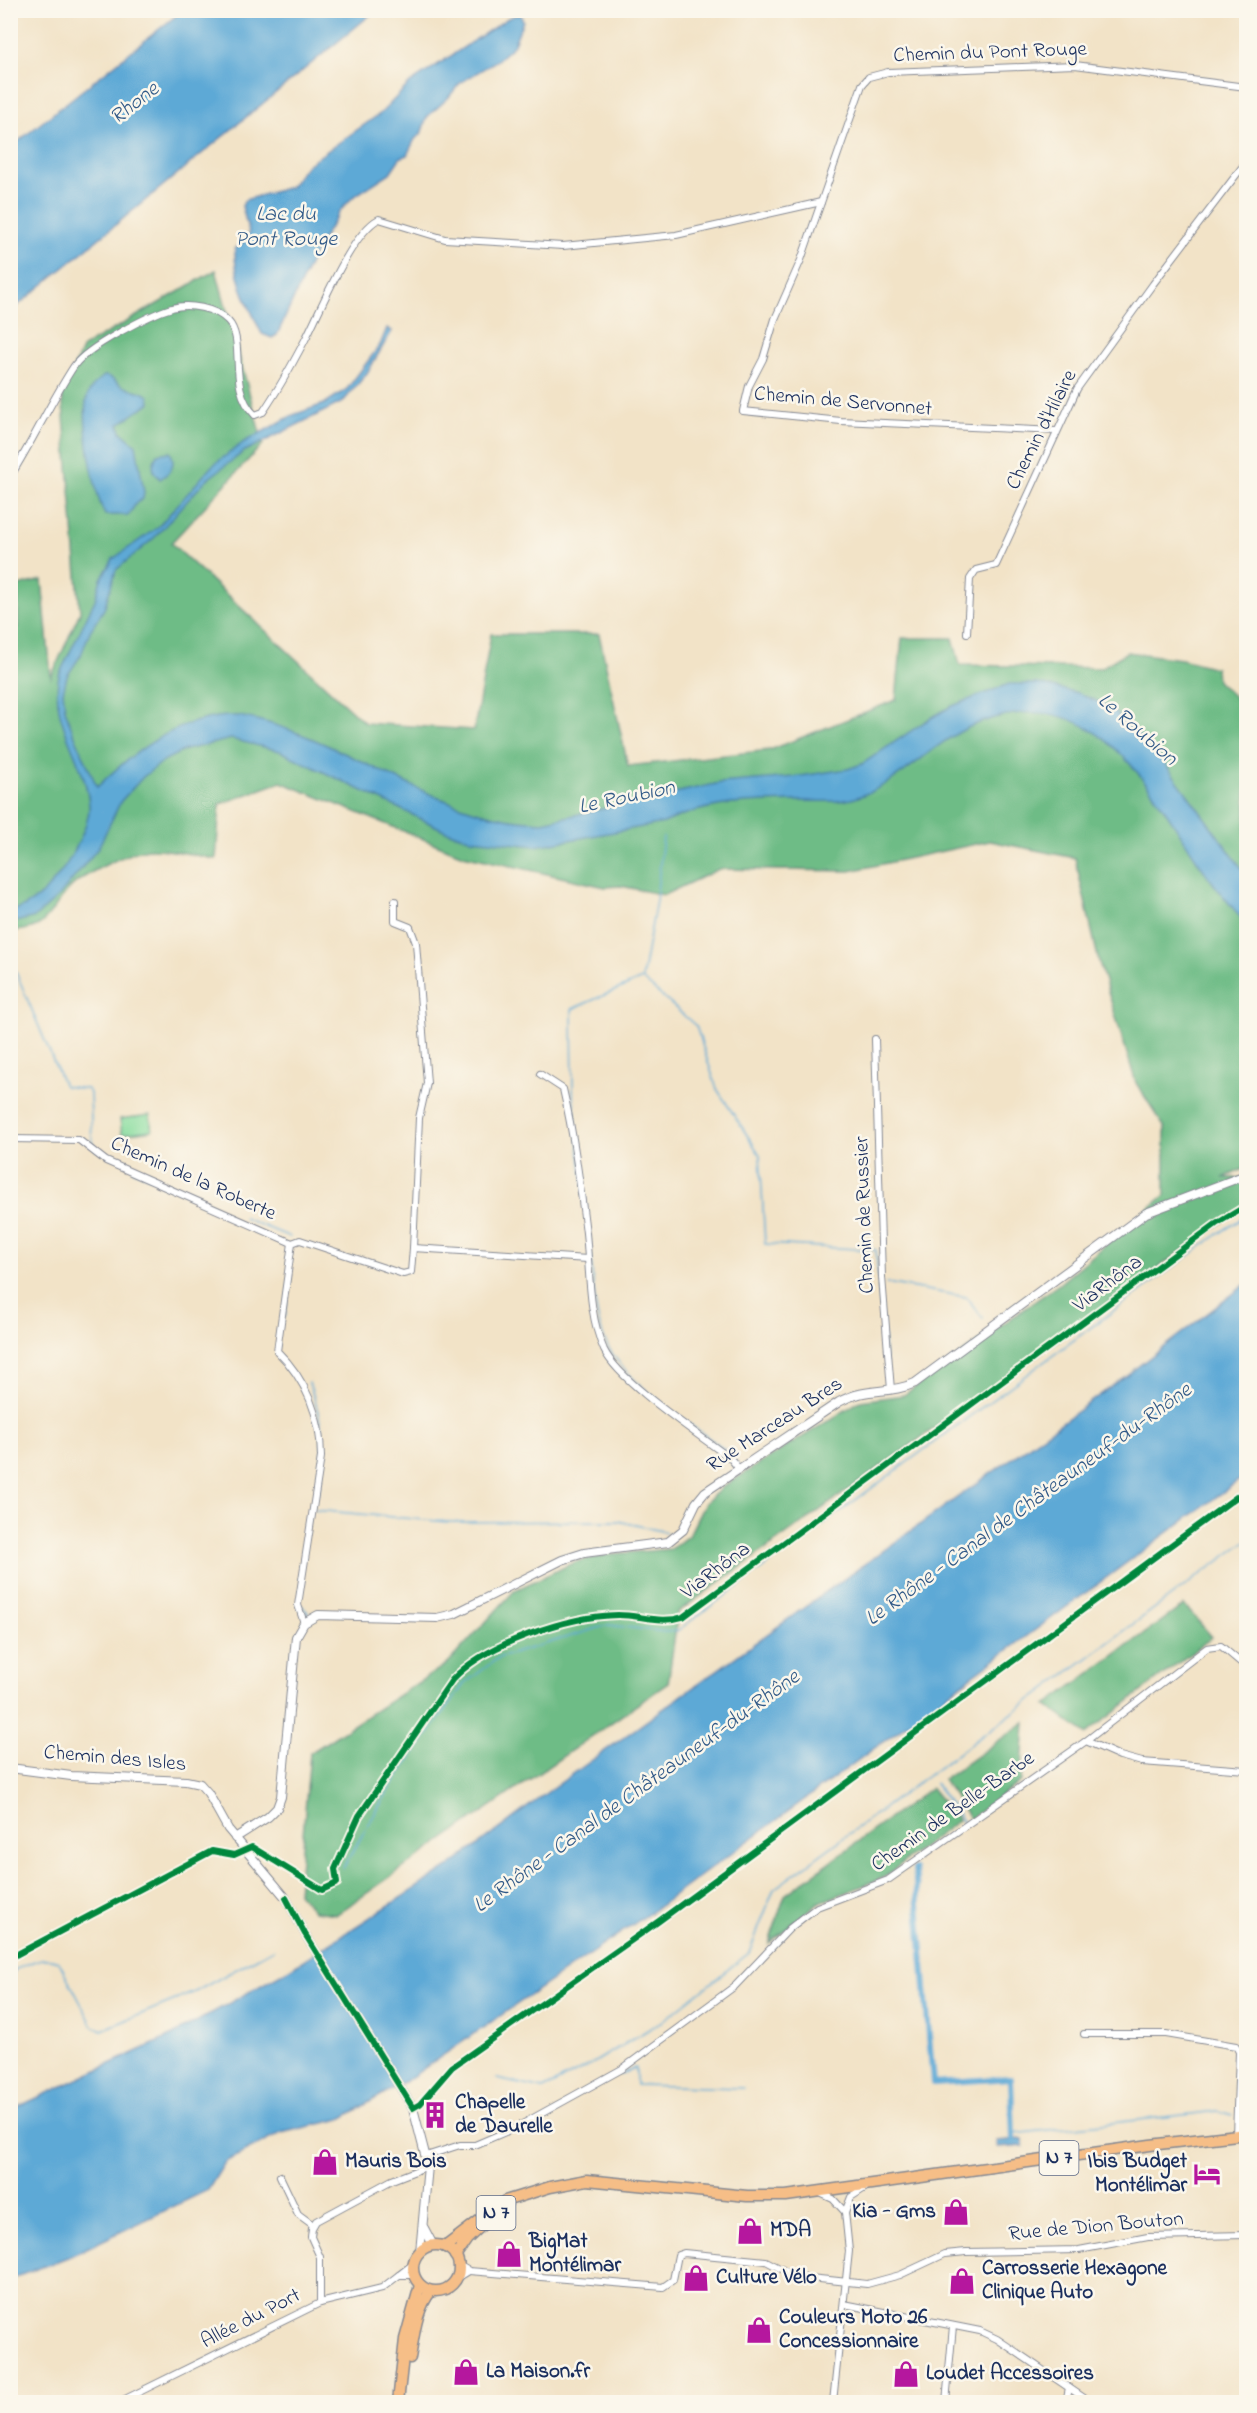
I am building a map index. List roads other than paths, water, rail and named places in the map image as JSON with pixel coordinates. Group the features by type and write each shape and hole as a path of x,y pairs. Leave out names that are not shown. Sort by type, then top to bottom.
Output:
{"main road":[{"name":"N 7","path":"445,2247 505,2201 550,2187 603,2180 747,2196 786,2196 1150,2145 1241,2135"},
{"name":"N 7","path":"457,2260 467,2239 493,2215 550,2187"},
{"path":"398,2403 405,2339 416,2274 420,2252 433,2245 445,2247 457,2260 456,2279 444,2290 431,2290 416,2274"},
{"path":"404,2403 416,2325 423,2300 431,2290"}],"street":[{"name":"Chemin du Pont Rouge","path":"821,202 862,85 868,77 888,72 1075,65 1246,87"},
{"name":"Chemin d'Hilaire","path":"967,633 970,579 976,570 996,565 1077,389 1246,162"},
{"path":"10,477 75,364 96,346 173,307 208,309 228,321 234,333 242,397 255,415 263,412 303,344 352,247 369,224 378,219 390,220 424,234 445,239 548,246 676,235 821,202"},
{"name":"Chemin de Servonnet","path":"821,202 801,260 775,319 763,359 749,386 743,411 841,421 1056,431"},
{"path":"395,901 395,921 410,927 416,943 427,1083 419,1118 413,1248 588,1259"},
{"name":"Chemin de Russier","path":"875,1039 882,1277 891,1390"},
{"path":"540,1074 563,1089 571,1123 593,1314 604,1351 621,1371 653,1400 731,1459 739,1469"},
{"name":"Chemin de la Roberte","path":"10,1140 79,1140 106,1161 294,1242 403,1274 411,1272 413,1267 413,1248"},
{"name":"Rue Marceau Bres","path":"304,1623 318,1615 330,1613 437,1618 454,1614 562,1560 608,1549 668,1542 682,1530 696,1503 705,1492 850,1396 862,1391 903,1389 915,1383 1146,1213 1246,1175"},
{"path":"235,1838 277,1808 280,1797 296,1637 304,1623 298,1605 321,1457 321,1439 307,1392 297,1373 277,1351 294,1242"},
{"name":"Chemin de Belle-Barbe","path":"426,2156 460,2145 475,2145 517,2127 622,2068 735,1986 790,1928 817,1907 888,1880 1086,1741 1207,1648 1221,1646 1246,1667"},
{"path":"1086,1741 1120,1756 1142,1762 1246,1770"},
{"name":"Chemin des Isles","path":"10,1768 72,1776 200,1784 235,1838 286,1898 416,2117 428,2166 420,2252"},
{"path":"1084,2034 1166,2034 1230,2043 1236,2046 1239,2052 1241,2135"},
{"path":"1239,2068 1246,2067"},
{"path":"320,2303 321,2257 311,2237 313,2225 326,2215 392,2180 428,2166"},
{"path":"280,2176 298,2214 313,2225"},
{"path":"833,2403 849,2251 845,2212 851,2197 872,2184"},
{"path":"815,2192 833,2199 845,2212"},
{"path":"422,2224 433,2245"},
{"name":"Rue de Dion Bouton","path":"469,2271 663,2287 673,2280 675,2262 678,2256 684,2253 766,2261 789,2273 847,2282 879,2282 945,2254 1079,2250 1148,2237 1246,2235"},
{"path":"456,2279 469,2271 457,2260"},
{"path":"399,2275 416,2274"},
{"name":"Allée du Port","path":"119,2403 320,2303 382,2288 399,2275 416,2274"},
{"path":"844,2304 981,2331 998,2339 1090,2403"},
{"path":"946,2403 953,2326"},
{"path":"1066,2403 1069,2388"}],"water":[{"name":"Rhone","path":"182,11 375,11 11,311 11,147"},
{"name":"Lac du Pont Rouge","path":"516,15 521,15 523,21 513,46 496,61 460,83 448,98 427,117 421,134 415,139 407,155 400,158 390,173 353,197 340,211 317,248 277,335 272,338 262,334 243,293 235,260 235,249 246,240 249,233 242,206 245,200 290,187 307,165 381,113 410,83"},
{"path":"387,328 392,331 367,373 343,402 245,451 205,481 154,538 116,570 104,609 90,631 81,655 67,676 63,692 65,709 71,727 97,787 127,760 179,728 218,717 239,716 278,726 316,740 426,793 464,807 503,818 543,822 720,783 794,777 848,769 862,764 950,707 1009,684 1039,684 1078,693 1110,707 1160,757 1246,874 1246,924 1210,879 1159,801 1113,746 1086,727 1055,715 1020,713 979,723 962,730 888,782 849,800 731,804 698,810 664,823 536,846 471,839 446,831 280,751 231,739 185,750 165,760 143,777 121,801 98,848 60,895 35,917 11,923 11,911 26,906 39,896 61,872 75,849 87,820 89,804 86,787 63,724 57,692 59,675 95,600 101,579 113,559 158,527 212,466 244,442 293,415 324,404 347,389 380,345"},
{"path":"104,376 124,387 149,396 150,403 119,424 121,432 136,445 144,492 143,499 136,503 129,515 105,515 90,456 86,422 87,397 94,385"},
{"path":"170,452 173,464 167,474 160,479 154,472 153,465 157,454"},
{"name":"Le Rhône - Canal de Châteauneuf-du-Rhône","path":"1246,1284 1246,1475 657,1908 407,2080 341,2119 281,2133 225,2162 208,2190 68,2257 11,2279 11,2110 173,2035 288,1970 449,1867 545,1794 1111,1387"},
{"path":"1023,2139 1024,2146 998,2148 997,2141"}],"waterway":[{"path":"587,1213 573,1096 572,1009 642,979 656,901 663,837"},
{"path":"10,958 64,1086 87,1089 90,1093 92,1142 97,1151"},
{"path":"643,980 696,1026 717,1089 760,1155 765,1244 876,1250 886,1368"},
{"path":"133,1170 169,1185"},
{"path":"173,1186 204,1201"},
{"path":"343,1868 391,1786 464,1684 498,1658 608,1625 666,1632 677,1631 1221,1232 1246,1216"},
{"path":"244,1218 290,1237"},
{"path":"589,1238 598,1319 606,1343 616,1359 630,1375 664,1405 736,1458"},
{"path":"285,1317 291,1273"},
{"path":"886,1283 966,1297 983,1318"},
{"path":"309,1383 321,1425 323,1451 318,1493"},
{"path":"315,1510 448,1522 618,1521 666,1532"},
{"path":"497,2079 543,2089 585,2068 664,2020 749,1953 774,1889 1246,1541"},
{"path":"302,1606 309,1614"},
{"path":"935,1783 964,1824"},
{"path":"915,1869 933,2083 1011,2078 1013,2139"},
{"path":"12,1971 41,1959 59,1962 93,2026 102,2030 195,1992 273,1949"},
{"path":"620,2075 636,2067 636,2085 743,2088"},
{"path":"1013,2134 1218,2111 1232,2115"},
{"path":"1241,2119 1246,2119"}],"place":[{"name":"Chapelle de Daurelle","path":"435,2115"},
{"name":"Mauris Bois","path":"325,2162"},
{"name":"Ibis Budget Montélimar","path":"1207,2174"},
{"name":"Kia - Gms","path":"956,2212"},
{"name":"MDA","path":"750,2231"},
{"name":"BigMat Montélimar","path":"509,2254"},
{"name":"Culture Vélo","path":"696,2278"},
{"name":"Carrosserie Hexagone Clinique Auto","path":"962,2281"},
{"name":"Couleurs Moto 26 Concessionnaire","path":"759,2330"},
{"name":"La Maison.fr","path":"466,2372"},
{"name":"Loudet Accessoires","path":"906,2374"}],"water label":[{"name":"Le Roubion","path":"1137,730"},
{"name":"Le Roubion","path":"627,798"}]}
